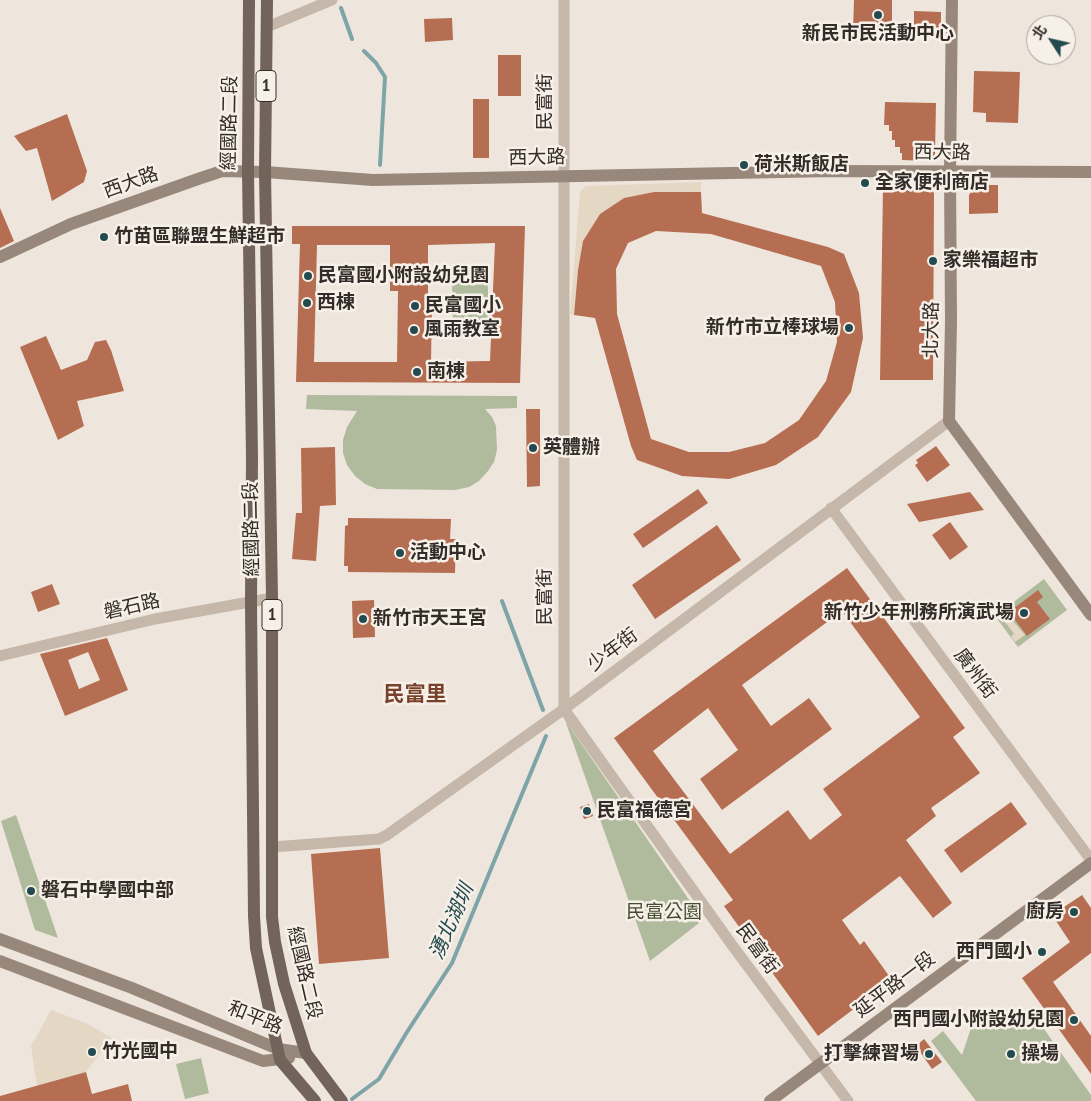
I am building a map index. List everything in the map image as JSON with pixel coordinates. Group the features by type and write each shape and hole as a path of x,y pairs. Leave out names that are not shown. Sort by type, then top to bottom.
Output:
{"main road":[{"name":"經國路二段","path":"249,0 248,171 252,458 251,602 254,916 256,948 279,1054 315,1101"},
{"name":"經國路二段","path":"267,0 265,172 272,598 272,917 284,984 306,1053 342,1101"}],"street":[{"path":"266,27 332,0"},
{"name":"民富街","path":"564,0 564,709 738,953 848,1101"},
{"name":"北大路","path":"949,421 952,0"},
{"name":"西大路","path":"0,258 71,224 198,178 222,172 248,171 373,180 834,171 1091,172"},
{"path":"949,421 1091,615"},
{"name":"少年街","path":"273,847 380,839 388,835 564,709 949,421"},
{"name":"廣州街","path":"831,508 1091,861"},
{"name":"磐石路","path":"0,656 155,619 272,598"},
{"name":"延平路一段","path":"770,1101 1091,861"},
{"name":"和平路","path":"0,939 132,988 279,1054"},
{"name":"和平路","path":"0,961 263,1061 279,1054 306,1053"},
{"path":"57,983 64,963"}],"green space":[{"path":"452,273 488,273 488,327 453,328"},
{"path":"307,395 517,396 517,408 485,409 492,417 496,426 497,450 494,462 488,471 479,481 469,487 455,490 377,489 365,484 355,476 347,465 343,453 343,440 347,427 357,411 306,409"},
{"path":"1044,579 1067,610 1018,647 995,616"},
{"name":"民富公園","path":"565,720 703,920 650,961"},
{"path":"16,815 58,938 35,930 1,821"},
{"path":"997,1012 1015,1013 1032,1017 1044,1029 1091,1095 1091,1101 976,1101 931,1041 943,1031 962,1055 971,1028"},
{"path":"201,1058 209,1093 185,1099 176,1064"}],"shaded area":[{"path":"701,182 701,192 654,192 624,198 600,214 583,241 574,315 570,314 580,192 586,186"},
{"path":"1004,607 1025,635 1015,642 1011,636 1014,634 998,612"},
{"path":"51,1010 86,1023 112,1038 86,1072 37,1086 31,1046"}],"building":[{"path":"854,0 892,0 892,30 853,30"},
{"path":"914,11 941,12 941,38 914,38"},
{"path":"452,18 453,40 425,42 424,19"},
{"path":"498,55 521,55 521,96 498,96"},
{"path":"974,71 1020,72 1018,123 986,122 986,113 973,112"},
{"path":"473,99 489,99 489,158 473,158"},
{"path":"885,102 936,103 935,154 929,161 902,160 900,147 895,147 895,140 892,140 892,131 889,131 889,125 884,125"},
{"path":"67,114 87,171 84,182 52,201 37,148 26,151 14,136"},
{"path":"976,185 998,185 998,213 969,214 969,195"},
{"path":"928,187 934,193 933,380 880,380 883,188"},
{"name":"新竹市立棒球場","path":"654,192 701,192 702,213 828,247 844,254 859,293 863,338 851,392 818,437 776,465 729,479 682,476 637,460 631,446 595,318 574,315 583,241 600,214 624,198","holes":["656,231 711,234 821,266 835,302 837,342 826,381 799,420 765,443 729,452 689,452 651,439 617,314 616,269 628,243"]},
{"path":"0,208 14,241 0,248"},
{"path":"292,226 525,226 520,383 296,382 300,244 292,244","holes":["495,243 490,361 431,362 432,304 428,304 428,245","317,245 390,245 390,291 398,291 397,362 314,362"]},
{"path":"46,336 61,370 87,360 95,342 106,340 124,391 77,401 84,426 58,440 20,347"},
{"name":"英體辦","path":"526,409 540,409 540,486 527,487"},
{"path":"936,446 950,465 927,482 915,465 918,463 916,460"},
{"path":"335,447 336,505 320,506 316,561 292,559 296,513 302,513 301,448"},
{"path":"698,489 708,503 643,548 633,534"},
{"path":"970,492 984,510 919,522 907,504"},
{"name":"活動中心","path":"348,518 451,519 450,539 456,539 455,573 348,572 348,566 344,566 345,526 348,525"},
{"path":"950,522 968,547 950,560 932,535"},
{"path":"717,525 741,560 655,619 632,585"},
{"path":"847,568 965,728 953,737 980,773 931,808 936,816 906,840 952,903 933,918 900,876 842,920 860,945 864,941 892,980 818,1036 724,906 733,900 614,738","holes":["842,611 920,717 823,789 842,815 810,840 788,810 730,854 653,751 708,708 738,750 700,779 722,810 832,729 809,698 771,726 742,685"]},
{"path":"52,584 60,604 38,612 31,592"},
{"name":"新竹少年刑務所演武場","path":"1038,590 1043,597 1037,602 1050,619 1027,636 1009,612"},
{"name":"新竹市天王宮","path":"374,600 375,637 353,638 352,601"},
{"path":"107,638 128,690 65,716 40,654","holes":["88,652 100,680 79,689 68,660"]},
{"path":"1011,802 1027,824 961,873 944,850"},
{"name":"民富福德宮","path":"589,804 593,816 584,819 580,807"},
{"path":"380,848 389,958 319,964 311,854"},
{"path":"1082,895 1091,908 1091,953 1053,982 1091,1036 1091,1074 1022,978 1070,942 1052,915"},
{"name":"打擊練習場","path":"924,1039 942,1062 932,1069 916,1046"},
{"path":"86,1072 92,1094 128,1084 132,1101 0,1101 0,1096"}],"waterway":[{"name":"湧北湖圳","path":"341,8 352,39"},
{"name":"湧北湖圳","path":"364,51 376,63 385,77 380,165"},
{"name":"湧北湖圳","path":"502,601 543,710"},
{"name":"湧北湖圳","path":"352,1099 379,1079 452,963 546,736"}],"place":[{"name":"新民市民活動中心","path":"878,15"},
{"name":"荷米斯飯店","path":"744,165"},
{"name":"全家便利商店","path":"865,183"},
{"name":"竹苗區聯盟生鮮超市","path":"104,237"},
{"name":"家樂福超市","path":"933,261"},
{"name":"民富國小附設幼兒園","path":"308,276"},
{"name":"西棟","path":"307,303"},
{"name":"民富國小","path":"415,306"},
{"name":"新竹市立棒球場","path":"849,328"},
{"name":"風雨教室","path":"414,330"},
{"name":"南棟","path":"417,372"},
{"name":"英體辦","path":"533,448"},
{"name":"活動中心","path":"400,553"},
{"name":"新竹少年刑務所演武場","path":"1024,613"},
{"name":"新竹市天王宮","path":"363,619"},
{"name":"民富福德宮","path":"587,811"},
{"name":"磐石中學國中部","path":"31,891"},
{"name":"廚房","path":"1074,912"},
{"name":"西門國小","path":"1042,952"},
{"name":"西門國小附設幼兒園","path":"1074,1020"},
{"name":"竹光國中","path":"92,1052"},
{"name":"打擊練習場","path":"929,1054"},
{"name":"操場","path":"1011,1054"}],"district":[{"name":"民富里","path":"415,695"}]}
